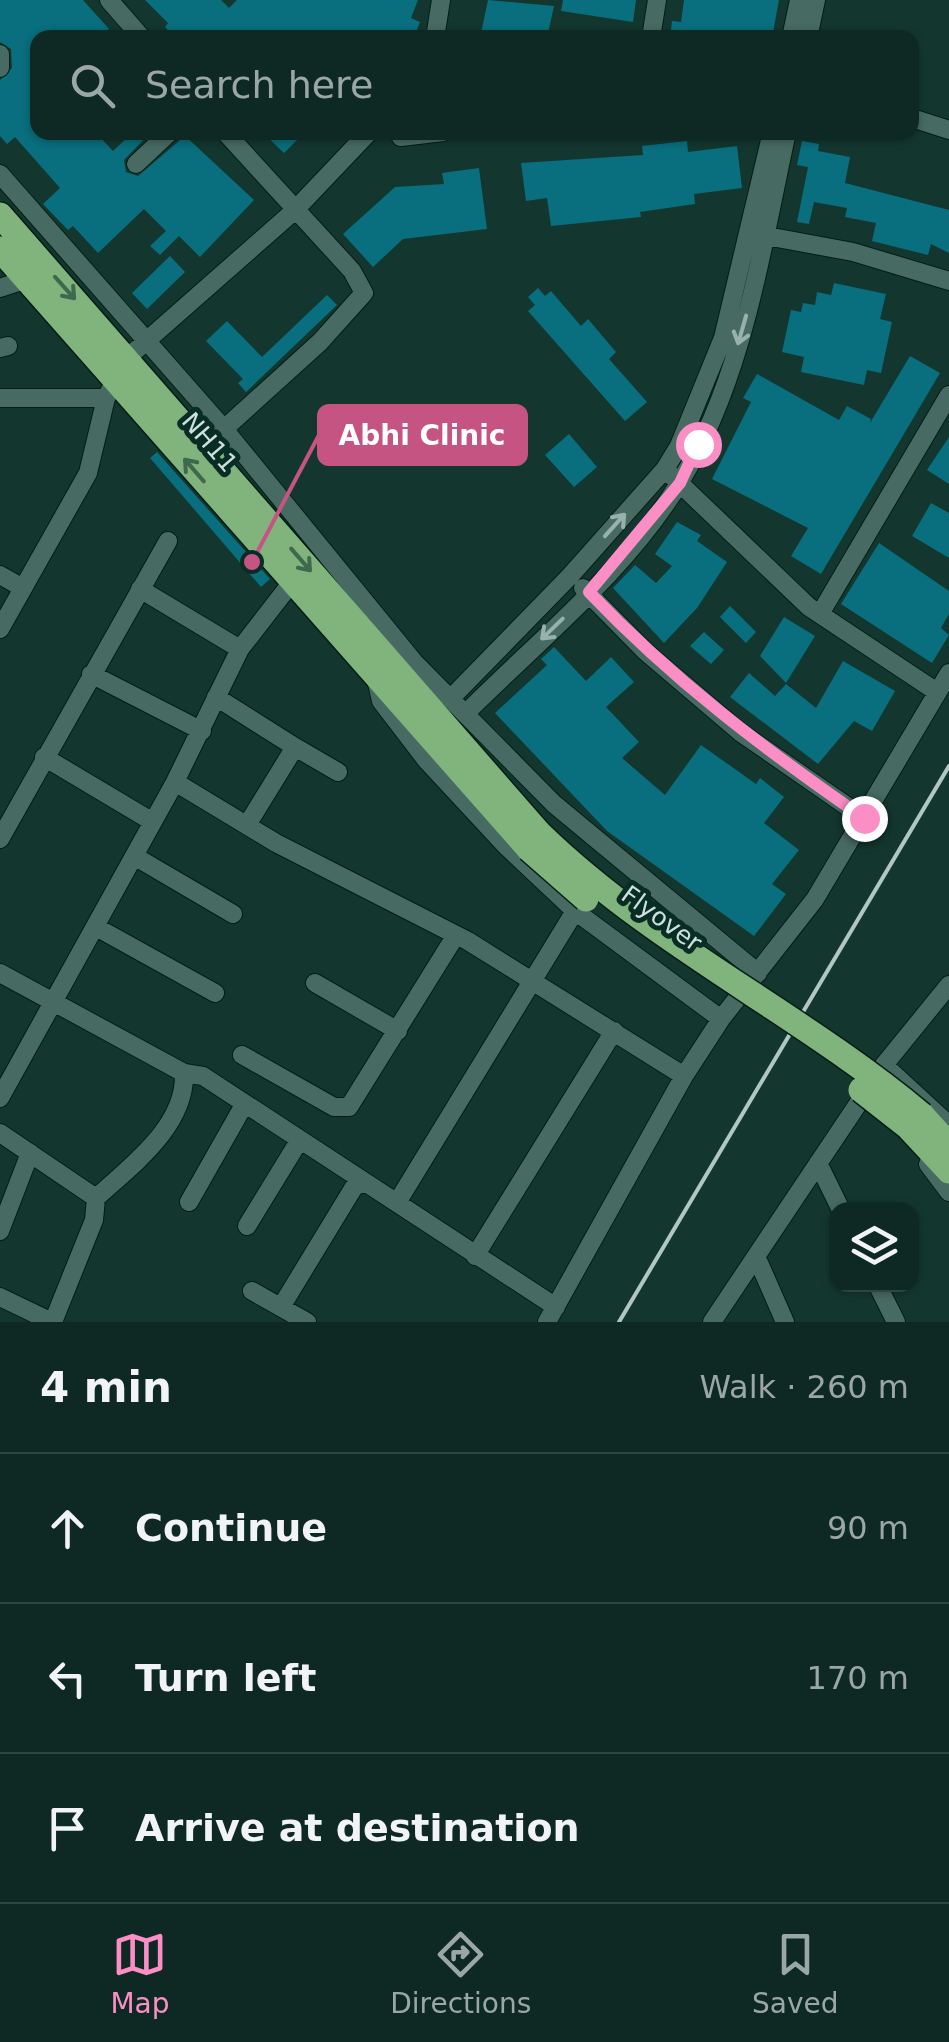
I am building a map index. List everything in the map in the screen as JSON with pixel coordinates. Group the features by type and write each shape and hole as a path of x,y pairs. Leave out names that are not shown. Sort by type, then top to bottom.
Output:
{"highway":[{"path":"0,216 123,370 394,667"},
{"name":"NH11","path":"0,249 123,370 292,582 394,667"},
{"name":"Flyover","path":"394,667 534,841 648,948 884,1105 949,1171"},
{"name":"Flyover","path":"534,841 656,932 893,1091 949,1145"}],"street":[{"path":"109,0 135,30"},
{"path":"435,30 441,0"},
{"path":"652,30 657,0"},
{"path":"793,30 799,0"},
{"path":"810,30 816,0"},
{"path":"0,54 0,68"},
{"path":"919,120 949,130"},
{"path":"136,164 162,140"},
{"path":"224,429 320,342 364,294 352,271 232,140"},
{"path":"0,629 88,473 123,370 294,211 361,140"},
{"path":"468,712 589,592 680,483 727,382 771,140"},
{"path":"452,697 570,576 664,470 700,400 723,338 785,140"},
{"path":"0,174 123,370 224,429 394,667 452,697 554,804 758,974"},
{"path":"756,234 853,252 949,281"},
{"path":"0,288 27,279"},
{"path":"0,398 123,370"},
{"path":"820,614 949,395"},
{"path":"664,470 820,614 937,692"},
{"path":"0,839 168,542"},
{"path":"0,575 24,588"},
{"path":"570,576 646,652 740,732 864,818"},
{"path":"0,1098 175,782 240,649 292,582"},
{"path":"140,589 240,649"},
{"path":"394,667 380,701 427,762 505,845 575,911 721,1019"},
{"path":"0,973 184,1072 203,1076 362,1183 398,1202 552,1314 684,1076 721,1019 814,899 949,673"},
{"path":"91,674 202,731"},
{"path":"216,698 338,772"},
{"path":"247,825 295,747"},
{"path":"44,757 153,822"},
{"path":"175,782 247,825 456,934 684,1076"},
{"path":"134,856 233,914"},
{"path":"398,1202 575,911"},
{"path":"96,926 215,993"},
{"path":"242,1055 334,1107 349,1108 456,934"},
{"path":"315,983 398,1031"},
{"path":"712,1322 884,1065 949,985"},
{"path":"475,1256 614,1031"},
{"path":"884,1065 949,1124"},
{"path":"0,1297 53,1322 94,1220 96,1198 150,1151 184,1092 184,1072"},
{"path":"898,1132 924,1098"},
{"path":"860,1101 898,1132 949,1192"},
{"path":"189,1202 244,1105"},
{"path":"0,1133 96,1198"},
{"path":"246,1226 299,1141"},
{"path":"0,1231 30,1153"},
{"path":"818,1163 837,1202"},
{"path":"281,1307 354,1187 362,1183"},
{"path":"756,1256 784,1322"},
{"path":"252,1291 308,1322"},
{"path":"882,1292 896,1322"}],"building":[{"path":"0,0 83,0 108,30 30,30 30,140 103,140 113,151 125,140 143,140 124,160 126,172 138,176 179,140 190,140 254,200 200,257 179,236 160,255 150,246 166,231 144,209 98,253 73,226 68,230 43,204 60,188 15,137 7,144 0,136 0,80 12,68 11,49 0,42"},
{"path":"145,0 221,0 229,8 237,0 418,0 411,18 420,22 417,30 168,30 168,23"},
{"path":"488,0 554,6 549,30 482,30"},
{"path":"563,0 636,0 633,22 561,11"},
{"path":"684,0 779,0 773,30 671,30 672,21 681,22"},
{"path":"270,140 297,140 284,153"},
{"path":"687,141 688,152 737,146 742,188 694,194 695,204 640,212 641,217 551,226 547,198 526,201 521,163 643,155 642,146"},
{"path":"802,141 819,144 818,151 850,157 845,183 949,210 949,253 931,244 928,255 872,241 876,223 845,217 847,208 814,202 809,224 797,222 808,167 797,165"},
{"path":"479,168 487,229 403,239 373,267 343,234 395,187 444,184 442,173"},
{"path":"170,256 185,272 147,309 132,293"},
{"path":"834,283 886,294 880,319 892,322 881,373 867,370 864,385 801,372 804,357 782,352 791,310 801,312 803,303 815,305 817,292 831,295"},
{"path":"538,288 545,296 551,291 581,326 588,319 616,352 609,359 647,402 625,421 528,311 535,305 528,297"},
{"path":"327,295 337,305 246,392 238,383 243,379 206,341 227,321 262,357"},
{"path":"910,356 940,373 821,574 791,556 808,528 712,479 751,402 743,398 757,374 839,420 847,406 871,419 870,423"},
{"path":"569,434 597,467 574,487 545,455"},
{"path":"949,437 949,484 927,470"},
{"path":"157,452 270,579 261,587 150,458"},
{"path":"931,503 949,513 949,558 912,536"},
{"path":"677,522 701,535 697,541 727,562 697,608 664,643 613,588 635,565 656,583 672,566 655,554"},
{"path":"879,543 949,591 949,614 941,628 949,635 932,663 841,604"},
{"path":"730,606 756,632 746,643 720,617"},
{"path":"784,617 815,636 786,683 760,656"},
{"path":"704,632 724,650 711,664 690,646"},
{"path":"554,647 586,681 611,657 634,682 606,707 639,742 622,758 665,795 701,745 756,784 760,778 784,797 764,823 799,850 772,884 786,894 754,936 607,831 495,713 547,665 541,659"},
{"path":"843,661 895,691 872,731 854,721 818,764 730,697 749,673 775,696 786,684 816,708"}],"railway":[{"path":"619,1322 949,766"}],"place":[{"name":"Abhi Clinic","path":"252,562"}],"route":[{"path":"698,444 680,483 589,592 646,652 740,732 864,818"}]}
